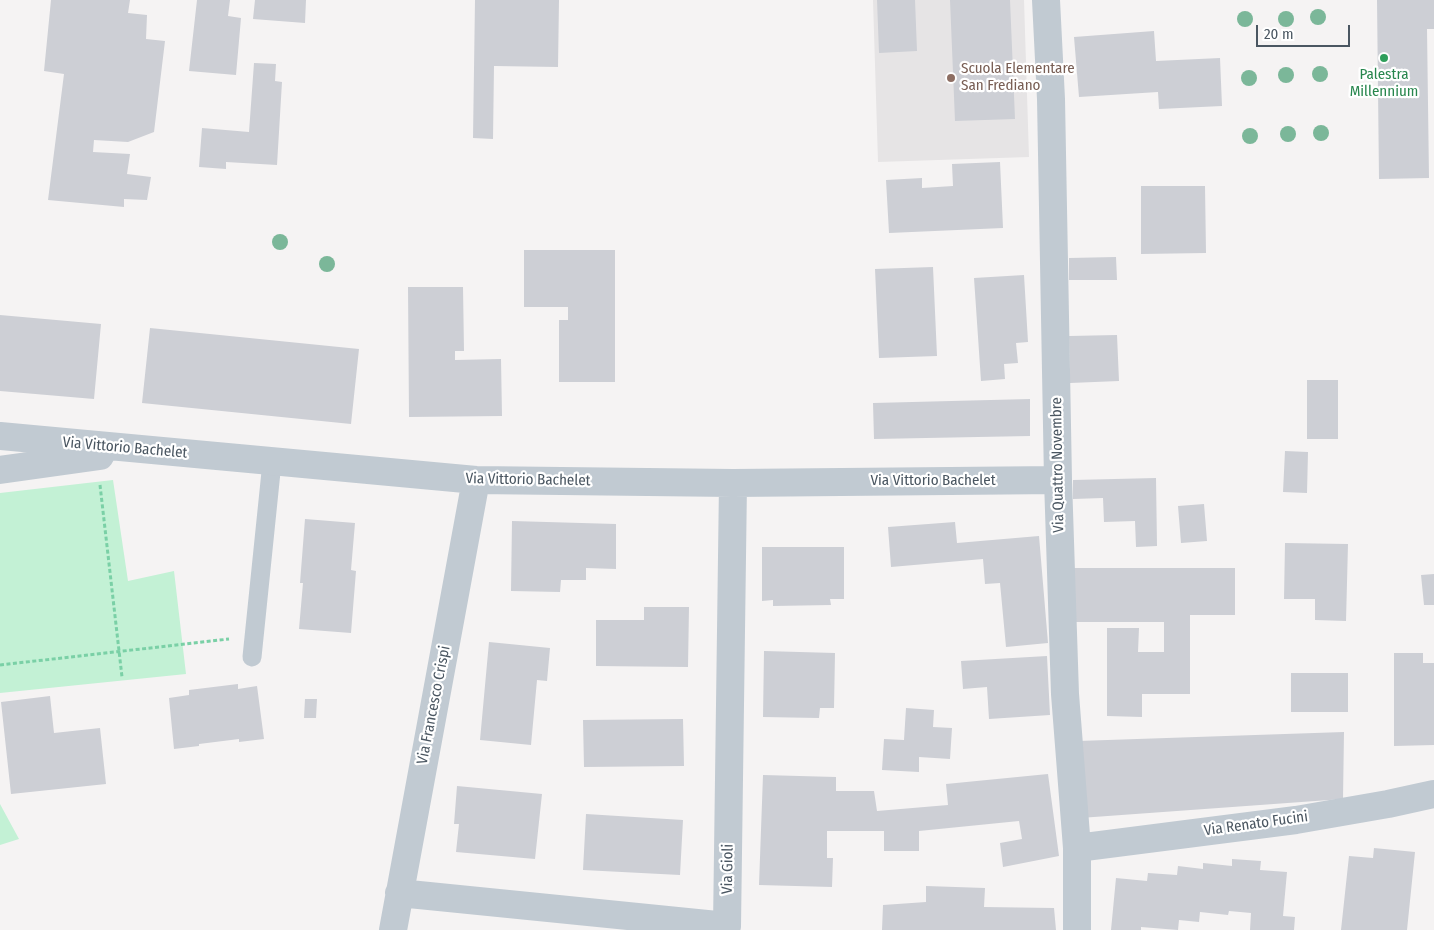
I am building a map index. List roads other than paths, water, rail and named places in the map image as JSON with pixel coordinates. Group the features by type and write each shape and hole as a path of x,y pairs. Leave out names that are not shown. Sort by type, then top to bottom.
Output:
{"street":[{"name":"Via Quattro Novembre","path":"1046,0 1051,99 1058,480 1065,694 1077,848 1077,930"},
{"name":"Via Vittorio Bachelet","path":"0,436 109,453 272,462 476,480 732,482 1058,480"},
{"path":"0,470 109,453"},
{"name":"Via Francesco Crispi","path":"393,930 476,480"},
{"name":"Via Gioli","path":"399,893 727,926 732,482"},
{"name":"Via Renato Fucini","path":"1077,848 1296,820 1434,794"}],"lane":[{"path":"252,657 272,462"}],"place":[{"name":"Palestra Millennium","path":"1384,58"},
{"name":"Scuola Elementare San Frediano","path":"951,78"}]}
